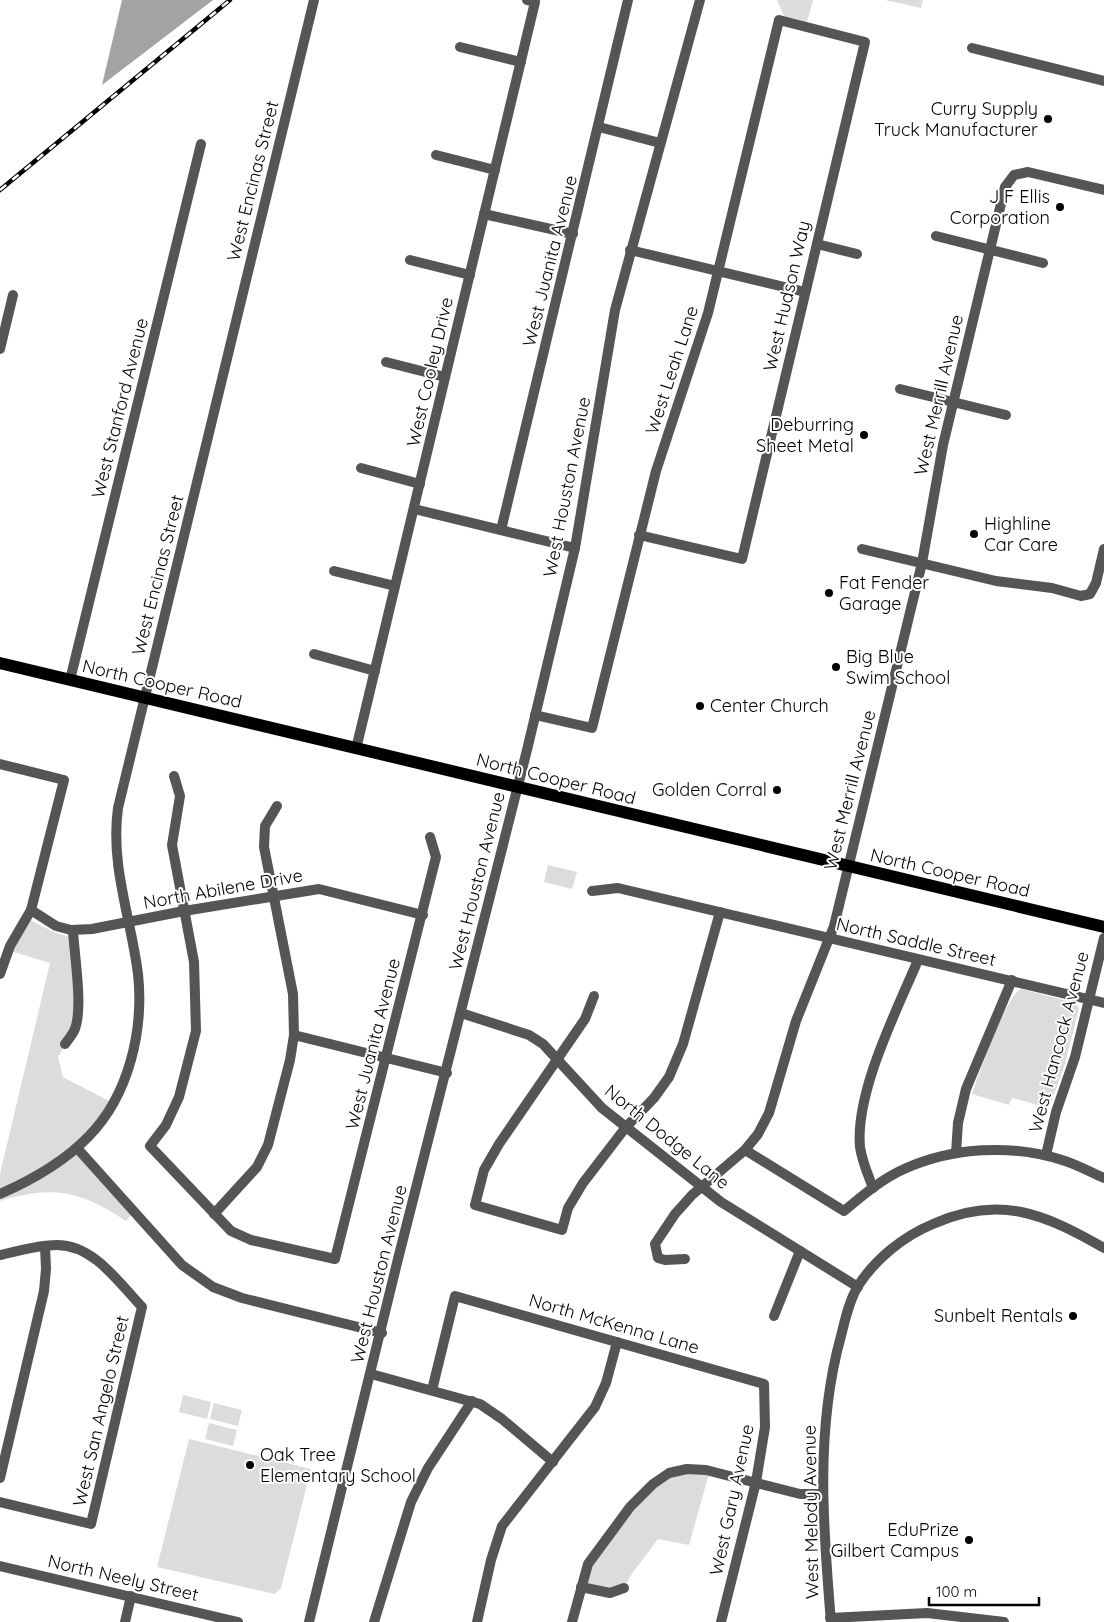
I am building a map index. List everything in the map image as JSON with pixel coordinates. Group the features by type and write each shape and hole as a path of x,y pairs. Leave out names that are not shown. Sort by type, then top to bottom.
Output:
{"main road":[{"name":"North Cooper Road","path":"0,663 1104,927"}],"street":[{"name":"West Encinas Street","path":"0,1194 40,1174 76,1148 98,1127 127,1073 137,1038 139,1007 138,973 117,853 116,826 314,0"},
{"name":"West Juanita Avenue","path":"501,530 599,128 628,0"},
{"name":"West Houston Avenue","path":"309,1622 382,1333 398,1259 447,1073 518,787 575,548 612,327 630,250 700,0"},
{"name":"West Cooley Drive","path":"356,748 495,170 520,62 531,1"},
{"name":"West Leah Lane","path":"535,715 592,728 656,470 708,313 779,20 865,42"},
{"name":"West Hudson Way","path":"639,535 742,559 865,42"},
{"path":"460,47 520,62"},
{"path":"972,48 1104,82"},
{"path":"599,128 660,143"},
{"name":"West Stanford Avenue","path":"70,680 201,144"},
{"path":"436,156 495,170"},
{"name":"West Merrill Avenue","path":"685,1259 665,1260 658,1258 655,1244 675,1214 701,1188 745,1150 758,1134 769,1113 796,1021 829,939 849,867 922,563 931,520 934,487 1005,186 1014,175 1028,172 1104,190"},
{"path":"484,214 573,234"},
{"path":"936,236 1043,263"},
{"path":"817,244 857,254"},
{"path":"630,250 805,292"},
{"path":"410,260 470,274"},
{"path":"0,349 13,295"},
{"path":"386,362 445,377"},
{"path":"900,389 1006,415"},
{"path":"361,468 420,484"},
{"path":"414,509 575,548"},
{"path":"862,549 996,581 1052,588 1081,596 1090,594 1096,584 1104,549"},
{"path":"334,571 395,586"},
{"path":"314,654 375,670"},
{"path":"0,764 64,780 31,910 10,946 0,974"},
{"path":"174,776 180,796 172,845 194,962 196,1031 180,1097 166,1125 150,1146 214,1214 243,1185 257,1166 268,1146 290,1060 294,1035 293,994 264,847 265,826 277,806"},
{"name":"West Juanita Avenue","path":"214,1214 231,1231 251,1240 336,1258 436,857 430,837"},
{"name":"North Saddle Street","path":"592,891 618,888 1104,1003"},
{"name":"North Abilene Drive","path":"31,910 56,926 73,930 92,930 184,911 319,889 423,914"},
{"path":"594,996 585,1019 499,1144 484,1170 475,1205 562,1230 568,1208 583,1183 626,1127 654,1098 669,1077 683,1044 720,912"},
{"path":"65,1044 75,1030 79,1002 73,930"},
{"name":"West Hancock Avenue","path":"1046,1156 1056,1112 1075,1057 1104,938"},
{"path":"873,1188 865,1168 860,1147 862,1118 876,1058 918,960"},
{"path":"956,1153 958,1123 966,1089 1012,980"},
{"name":"North Dodge Lane","path":"461,1013 529,1034 559,1058 602,1108 701,1188 858,1287"},
{"path":"294,1035 386,1056 447,1073"},
{"path":"76,1148 182,1265 213,1287 242,1298 382,1333"},
{"path":"745,1150 844,1211 873,1188 904,1170 956,1153 1003,1150 1046,1156 1064,1160 1104,1178"},
{"name":"West Melody Avenue","path":"830,1620 823,1494 825,1410 836,1352 858,1287 876,1264 913,1233 956,1214 986,1210 1026,1212 1071,1228 1104,1248"},
{"name":"West San Angelo Street","path":"0,1502 91,1524 142,1306 98,1261 84,1251 58,1245 46,1246"},
{"path":"0,1255 46,1246 44,1291 0,1478"},
{"path":"774,1316 800,1251"},
{"name":"North McKenna Lane","path":"432,1390 455,1296 764,1384"},
{"path":"477,1622 493,1553 502,1526 595,1407 606,1384 617,1342"},
{"path":"371,1374 472,1401 502,1419 553,1462"},
{"name":"West Gary Avenue","path":"721,1622 756,1482 766,1427 764,1384"},
{"path":"374,1622 411,1502 428,1468 472,1401"},
{"path":"572,1622 588,1564 630,1507 653,1484 669,1473 686,1469 706,1470 800,1494 823,1494"},
{"name":"North Neely Street","path":"0,1566 238,1622"},
{"path":"581,1587 610,1593 624,1588"},
{"path":"125,1622 131,1596"},
{"path":"830,1620 927,1613 1004,1622"}],"shaded area":[{"path":"122,0 213,0 102,85"},
{"path":"777,0 813,0 807,22 784,16"},
{"path":"885,0 923,0 921,8"},
{"path":"548,865 577,872 572,889 544,882"},
{"path":"30,920 56,933 71,937 77,1005 73,1032 58,1057 63,1077 109,1101 94,1125 77,1145 136,1210 126,1221 95,1203 66,1194 36,1193 0,1201 0,1174 50,963 11,951"},
{"path":"1021,989 1075,1003 1079,1008 1065,1064 1049,1108 1012,1098 1009,1105 972,1094 1000,1020 1015,995"},
{"path":"183,1395 211,1402 207,1419 179,1412"},
{"path":"214,1403 242,1410 238,1426 210,1419"},
{"path":"209,1423 237,1430 233,1446 205,1439"},
{"path":"189,1439 311,1469 281,1588 275,1594 157,1567"},
{"path":"710,1470 689,1545 658,1539 631,1575 624,1588 610,1593 581,1587 605,1540 669,1473"}],"railway":[{"path":"0,190 230,0"}],"place":[{"name":"Curry Supply Truck Manufacturer","path":"1048,119"},
{"name":"J F Ellis Corporation","path":"1060,207"},
{"name":"Deburring Sheet Metal","path":"864,435"},
{"name":"Highline Car Care","path":"974,534"},
{"name":"Fat Fender Garage","path":"829,593"},
{"name":"Big Blue Swim School","path":"836,667"},
{"name":"Center Church","path":"700,706"},
{"name":"Golden Corral","path":"777,790"},
{"name":"Sunbelt Rentals","path":"1073,1316"},
{"name":"Oak Tree Elementary School","path":"250,1465"},
{"name":"EduPrize Gilbert Campus","path":"969,1540"}]}
